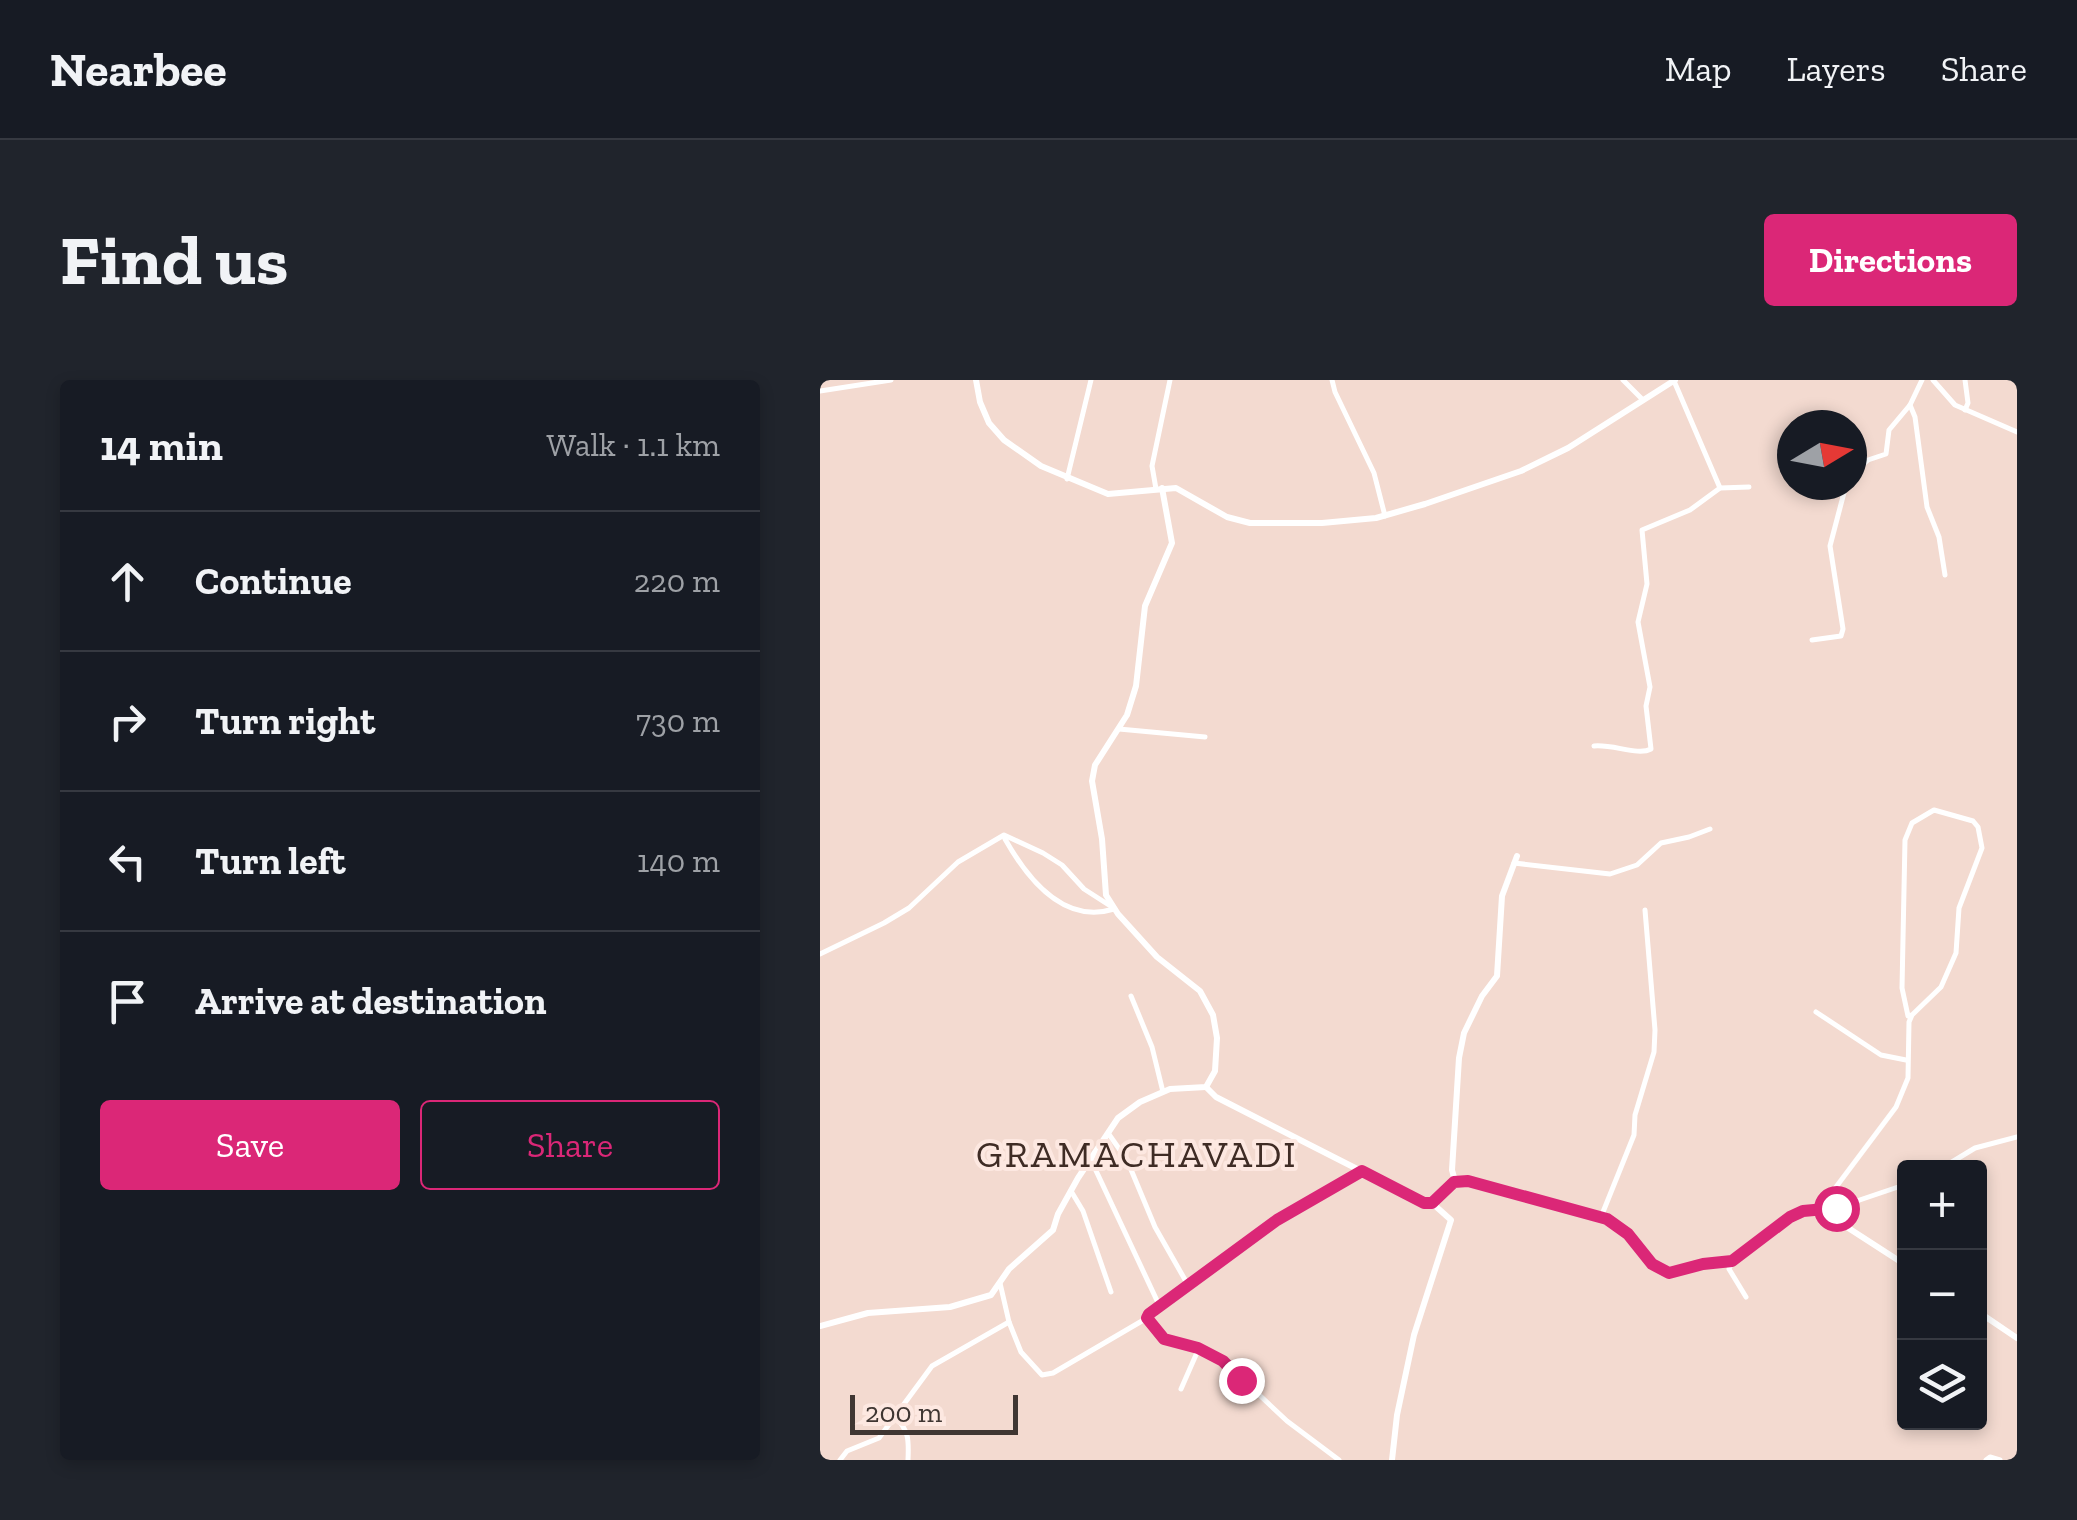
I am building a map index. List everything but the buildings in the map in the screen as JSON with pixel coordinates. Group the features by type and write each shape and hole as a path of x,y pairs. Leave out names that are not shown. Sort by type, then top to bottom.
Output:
{"main road":[{"path":"976,380 989,424 1016,448 1067,479 1108,494 1176,488 1227,517 1250,523 1322,523 1385,516 1521,471 1568,448 1674,381"},
{"path":"1159,489 1172,543 1145,606 1136,686 1127,715 1095,765 1092,781 1106,896 1157,956 1200,992 1213,1015 1216,1071 1206,1087"},
{"path":"1454,1182 1459,1058 1464,1034 1482,996 1497,976 1502,896 1515,859"},
{"path":"820,1326 868,1313 950,1306 991,1296 1009,1270 1053,1230 1090,1158 1129,1110 1163,1092 1206,1087"},
{"path":"1206,1087 1216,1097 1424,1203 1432,1203 1452,1220 1414,1335 1392,1460"},
{"path":"1432,1203 1454,1182 1468,1181 1601,1217 1628,1234 1652,1264 1669,1273 1732,1261 1803,1211 1818,1211 1897,1260"},
{"path":"1987,1318 2017,1338"}],"street":[{"path":"820,392 891,380"},
{"path":"1067,479 1091,380"},
{"path":"1159,489 1152,466 1170,380"},
{"path":"1332,380 1334,392 1374,473 1385,516"},
{"path":"1623,380 1645,402"},
{"path":"1867,461 1886,454 1889,430 1910,405 1922,380"},
{"path":"1933,380 1955,406 2017,432"},
{"path":"1965,380 1965,410"},
{"path":"1674,381 1720,488"},
{"path":"1910,405 1927,507 1939,537 1944,576"},
{"path":"1594,746 1614,745 1636,752 1651,749 1646,706 1650,687 1638,622 1647,584 1642,530 1690,510 1720,488 1749,487"},
{"path":"1812,640 1841,636 1843,630 1830,546 1842,500"},
{"path":"1119,729 1205,736"},
{"path":"1818,1211 1896,1107 1908,1078 1906,1060 1912,1015 1941,987 1956,953 1960,908 1982,848 1973,822 1934,810 1912,823 1905,840 1902,988 1908,1016 1912,1015"},
{"path":"1515,859 1545,868 1564,866 1610,874 1638,865 1661,842 1710,828"},
{"path":"1004,835 1052,859 1084,889 1114,908"},
{"path":"1004,835 1016,857 1050,898 1085,912 1114,908"},
{"path":"820,954 908,908 958,862 1004,835"},
{"path":"1601,1217 1634,1134 1635,1114 1654,1052 1645,910"},
{"path":"1131,996 1152,1046 1163,1092"},
{"path":"1816,1012 1881,1054 1906,1060"},
{"path":"1108,1132 1127,1160 1155,1227 1188,1284"},
{"path":"1955,1160 1975,1148 2017,1137"},
{"path":"1090,1158 1160,1307"},
{"path":"1000,1283 1021,1352 1042,1374 1054,1372 1147,1318 1277,1220 1362,1171"},
{"path":"1818,1211 1897,1187"},
{"path":"1070,1192 1083,1211 1112,1292"},
{"path":"1732,1261 1730,1269 1746,1297"},
{"path":"984,1298 996,1298 1005,1304"},
{"path":"1147,1318 1164,1339 1198,1348 1223,1361 1286,1422 1339,1460"},
{"path":"840,1460 847,1451 879,1438 932,1366 1009,1322"},
{"path":"1180,1389 1198,1348"},
{"path":"894,1415 910,1436 908,1460"},
{"path":"1986,1460 2000,1460"}],"district":[{"name":"GRAMACHAVADI","path":"1137,1154"}],"route":[{"path":"1241,1380 1223,1361 1198,1348 1164,1339 1147,1318 1149,1314 1277,1220 1362,1171 1424,1203 1432,1203 1454,1182 1468,1181 1595,1214 1628,1234 1652,1264 1669,1273 1732,1261 1790,1217 1803,1211 1836,1208"}]}
